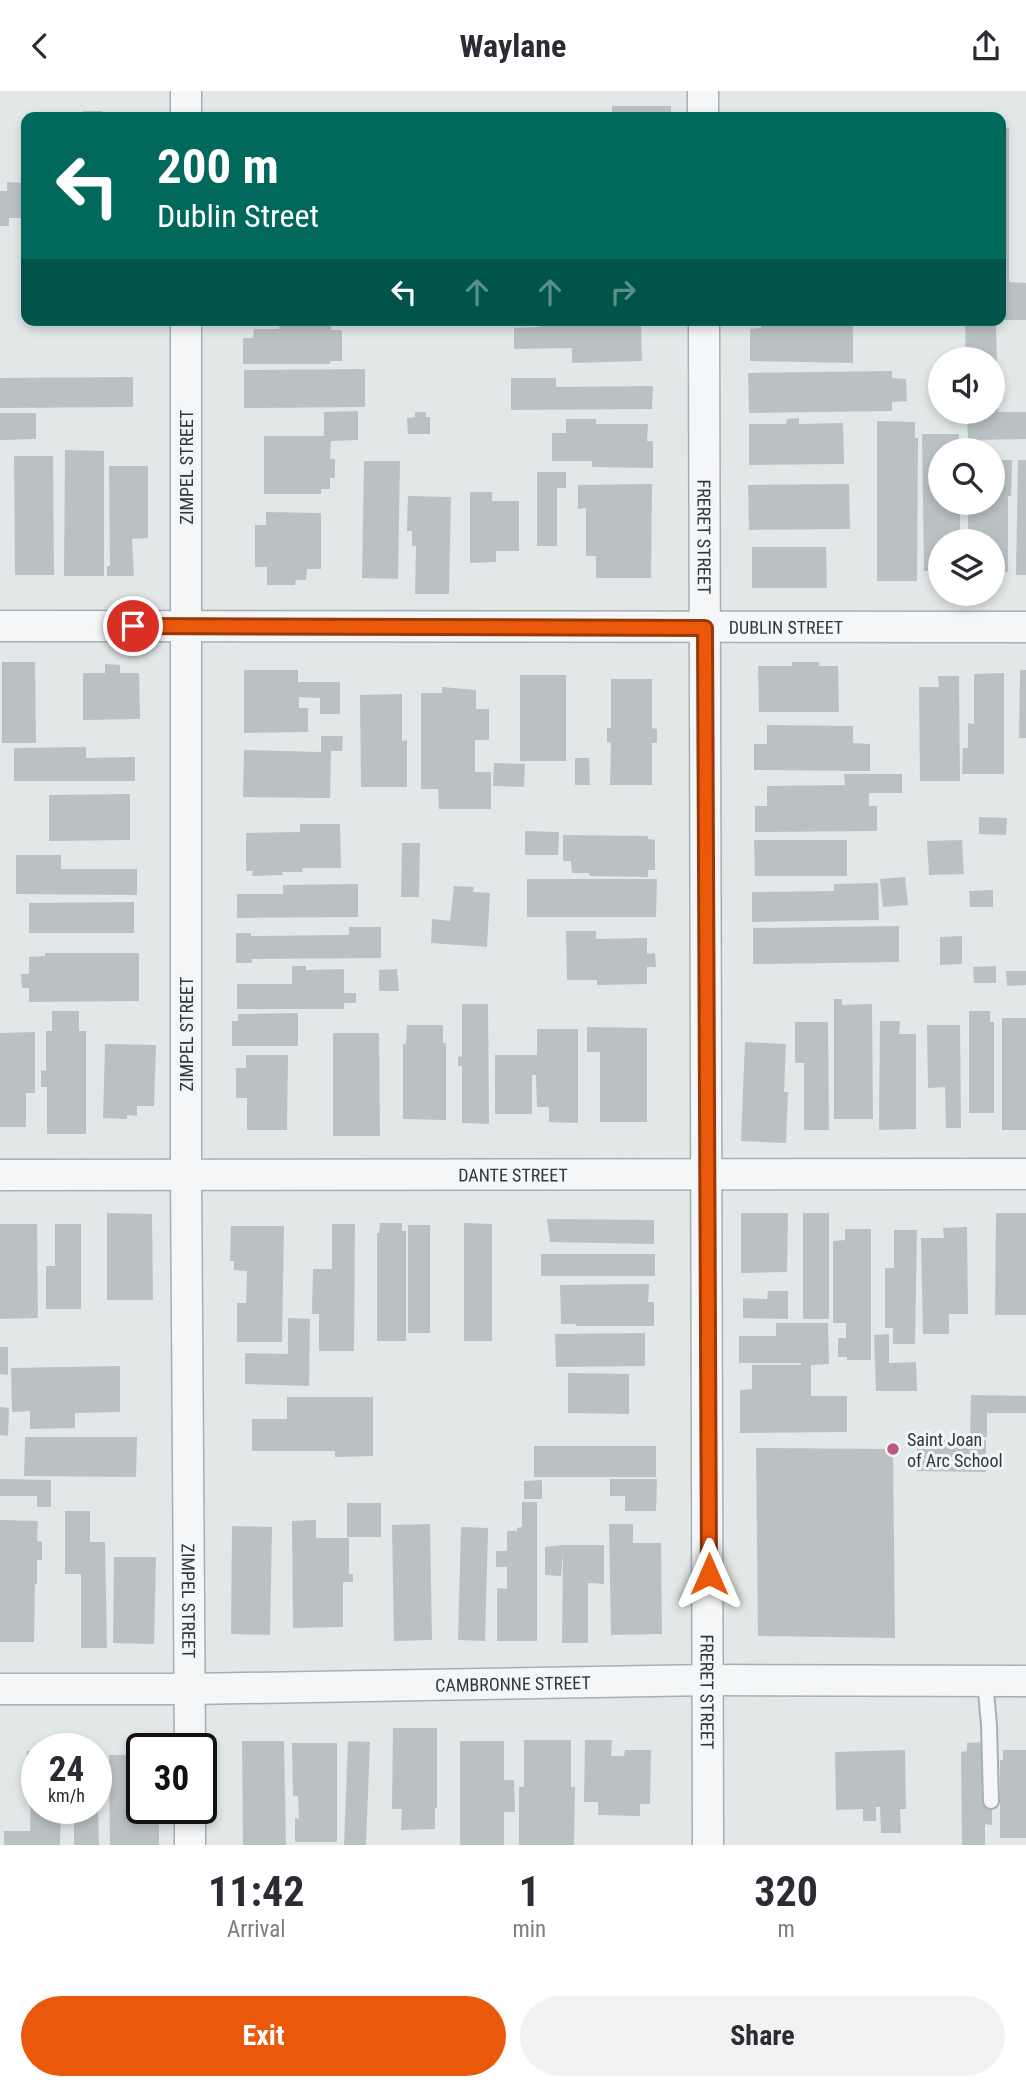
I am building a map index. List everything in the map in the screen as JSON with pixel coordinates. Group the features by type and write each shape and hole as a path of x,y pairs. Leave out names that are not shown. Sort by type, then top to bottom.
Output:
{"street":[{"path":"186,91 186,112"},
{"path":"703,91 703,112"},
{"name":"ZIMPEL STREET","path":"186,326 186,1174 190,1733"},
{"name":"FRERET STREET","path":"704,326 708,1845"},
{"name":"DUBLIN STREET","path":"0,626 1026,627"},
{"name":"DANTE STREET","path":"0,1175 1026,1174"},
{"name":"CAMBRONNE STREET","path":"0,1689 190,1689 709,1680 1026,1681"},
{"path":"190,1824 190,1845"}],"lane":[{"path":"985,1681 991,1801"}],"building":[{"path":"612,106 671,106 671,112 612,112"},
{"path":"1006,128 1009,128 1009,282 1026,283 1026,320 1006,320"},
{"path":"7,182 21,183 21,218 9,218 9,226 0,226 0,191 7,191"},
{"path":"280,326 331,326 331,330 342,330 342,361 330,361 330,364 243,364 243,338 253,338 254,329 279,329"},
{"path":"641,326 642,361 572,363 572,348 514,349 514,328"},
{"path":"853,326 853,363 750,361 750,329"},
{"path":"965,326 996,326 997,347 966,347"},
{"path":"365,369 365,407 244,408 244,370"},
{"path":"892,371 892,378 906,379 907,401 892,402 892,411 749,413 748,373"},
{"path":"133,377 133,407 0,408 0,378"},
{"path":"511,378 556,378 556,387 653,386 652,409 511,410"},
{"path":"358,411 358,440 331,441 330,459 335,459 335,478 330,478 330,489 321,489 321,494 264,494 264,436 324,436 324,412"},
{"path":"415,412 426,412 426,417 430,417 430,434 408,434 407,418 415,417"},
{"path":"1005,412 1026,412 1026,439 968,438 967,424 1005,424"},
{"path":"0,413 36,413 36,439 0,440"},
{"path":"799,418 799,424 843,423 844,464 749,465 749,424 786,424 787,419"},
{"path":"566,419 596,419 596,424 648,424 647,441 653,441 653,468 592,467 592,461 552,461 552,433 566,433"},
{"path":"877,421 915,422 915,438 918,438 917,581 877,581"},
{"path":"922,434 959,434 959,438 928,438 928,515 960,515 960,529 928,529 928,571 924,571"},
{"path":"65,450 104,451 104,576 64,576"},
{"path":"14,456 53,456 54,575 15,575"},
{"path":"1005,460 1012,460 1011,496 1008,496 1008,572 1005,572 1005,529 968,529 968,515 1005,515"},
{"path":"1018,460 1026,460 1026,575 1016,575"},
{"path":"364,461 400,461 398,579 362,578"},
{"path":"109,466 148,466 148,538 132,539 134,576 107,576 107,566 110,566"},
{"path":"537,472 566,472 566,488 557,488 557,546 537,546"},
{"path":"652,484 651,578 596,578 596,556 586,556 586,508 578,509 578,485"},
{"path":"849,484 850,529 749,530 748,485"},
{"path":"470,492 492,492 492,501 519,501 519,551 496,551 496,562 470,563"},
{"path":"408,496 451,497 449,594 415,594 416,546 412,546 412,531 407,531"},
{"path":"266,512 321,513 321,569 307,569 306,580 296,580 295,585 267,585 267,567 255,567 255,525 266,525"},
{"path":"752,547 826,547 827,588 752,588"},
{"path":"2,662 35,662 36,743 2,743"},
{"path":"792,662 819,662 819,666 838,666 839,712 759,712 758,666 792,666"},
{"path":"105,664 120,665 120,673 139,673 140,719 83,720 83,673 105,673"},
{"path":"244,670 298,670 298,682 340,682 340,714 320,714 320,698 299,697 299,708 308,708 308,732 244,733"},
{"path":"1020,670 1026,670 1026,738 1019,738"},
{"path":"1004,673 1004,774 962,774 963,748 968,748 968,723 974,724 974,674"},
{"path":"520,675 566,675 566,761 520,761"},
{"path":"938,676 959,676 960,781 920,781 919,687 939,687"},
{"path":"611,679 652,679 652,728 657,729 657,743 652,743 652,785 610,785 611,743 607,742 607,728 611,728"},
{"path":"442,687 476,690 476,709 489,709 489,740 475,740 475,772 491,772 491,809 439,809 438,789 421,789 421,693 442,693"},
{"path":"402,694 402,741 407,740 407,787 361,787 360,695"},
{"path":"767,725 853,726 853,743 870,744 870,771 754,770 754,744 767,744"},
{"path":"321,736 343,736 342,751 331,751 330,798 243,797 244,750 321,752"},
{"path":"86,747 86,758 135,757 135,781 14,781 14,748"},
{"path":"575,758 589,758 590,785 575,785"},
{"path":"494,763 525,764 524,787 493,786"},
{"path":"844,774 902,774 902,793 869,793 869,806 877,806 877,831 755,832 755,806 767,806 767,786 845,785"},
{"path":"130,794 130,840 49,841 49,795"},
{"path":"979,817 1007,818 1006,835 979,834"},
{"path":"300,824 340,824 341,868 302,868 303,872 252,876 253,871 246,871 246,833 300,832"},
{"path":"525,831 559,832 558,855 525,855"},
{"path":"563,835 648,836 648,839 655,840 655,870 648,870 648,877 572,873 571,861 563,861"},
{"path":"754,840 847,840 847,876 755,876"},
{"path":"962,840 964,874 929,875 927,841"},
{"path":"402,843 420,843 419,897 401,897"},
{"path":"16,855 61,855 61,869 137,869 137,895 16,894"},
{"path":"905,877 908,905 883,907 880,879"},
{"path":"527,879 657,879 656,917 527,917"},
{"path":"878,883 879,920 752,922 752,892 834,891 834,884"},
{"path":"358,884 358,917 237,918 237,894 283,894 283,885"},
{"path":"454,886 474,887 473,892 490,893 487,947 431,943 432,919 450,921"},
{"path":"993,890 993,907 970,907 969,891"},
{"path":"134,902 134,933 29,933 29,903"},
{"path":"899,926 899,962 753,964 753,928"},
{"path":"349,927 381,927 381,958 252,959 252,963 236,963 236,933 251,933 251,936 349,935"},
{"path":"566,931 596,931 596,939 647,938 647,954 655,953 656,967 647,967 647,984 597,985 597,980 567,980"},
{"path":"962,936 962,964 940,965 940,937"},
{"path":"45,953 139,953 139,1001 29,1002 29,988 22,988 21,974 29,974 29,957 45,956"},
{"path":"292,966 306,966 306,970 344,969 344,993 356,993 356,1003 344,1003 344,1009 237,1009 237,984 292,984"},
{"path":"996,966 996,983 974,983 973,967"},
{"path":"397,969 399,991 379,991 379,970"},
{"path":"1006,971 1026,971 1026,985 1007,986"},
{"path":"834,999 842,999 842,1005 872,1004 873,1119 834,1119"},
{"path":"462,1004 488,1004 489,1124 462,1123 462,1066 458,1066 458,1057 462,1056"},
{"path":"52,1011 79,1011 79,1031 86,1031 86,1134 47,1134 47,1087 41,1087 41,1070 46,1071 46,1031 52,1031"},
{"path":"969,1011 990,1011 990,1022 994,1022 994,1113 969,1113"},
{"path":"298,1013 298,1046 232,1046 232,1021 238,1021 238,1014"},
{"path":"1002,1018 1026,1018 1026,1130 1002,1130"},
{"path":"880,1021 900,1021 899,1034 916,1034 916,1129 879,1130"},
{"path":"795,1022 828,1022 829,1130 804,1130 804,1063 795,1063"},
{"path":"407,1025 443,1025 443,1043 446,1043 446,1120 403,1119 403,1044 406,1044"},
{"path":"927,1025 960,1025 961,1128 946,1128 945,1087 928,1088"},
{"path":"587,1027 647,1028 647,1122 600,1122 600,1052 587,1052"},
{"path":"537,1029 578,1029 578,1123 549,1122 549,1107 537,1107 536,1075 532,1075 532,1114 495,1114 495,1055 537,1055"},
{"path":"35,1032 35,1093 26,1093 26,1127 0,1127 0,1033"},
{"path":"333,1033 379,1033 380,1136 333,1136"},
{"path":"745,1042 786,1044 786,1143 741,1141"},
{"path":"105,1044 156,1045 154,1106 137,1106 137,1116 127,1115 127,1119 103,1118"},
{"path":"246,1055 288,1055 287,1130 247,1130 247,1098 236,1098 236,1068 246,1068"},
{"path":"107,1213 152,1214 153,1300 107,1300"},
{"path":"741,1213 788,1213 787,1272 741,1273"},
{"path":"803,1213 829,1213 829,1319 803,1319"},
{"path":"996,1213 1026,1213 1026,1315 995,1315"},
{"path":"547,1219 654,1220 654,1244 550,1242"},
{"path":"380,1223 402,1223 402,1231 406,1231 406,1341 377,1341 377,1233"},
{"path":"464,1223 492,1224 492,1341 464,1341"},
{"path":"0,1224 37,1224 38,1318 0,1319"},
{"path":"55,1224 81,1224 81,1309 46,1309 46,1266 55,1266"},
{"path":"332,1224 355,1224 354,1351 319,1351 319,1314 312,1314 313,1269 332,1269"},
{"path":"408,1225 430,1225 430,1333 408,1333"},
{"path":"231,1226 284,1226 282,1342 237,1342 237,1303 246,1303 247,1271 234,1270 234,1261 230,1261"},
{"path":"967,1227 968,1314 949,1314 949,1334 923,1334 921,1238 944,1238 943,1228"},
{"path":"845,1229 871,1229 871,1360 847,1360 847,1357 838,1357 838,1338 846,1338 846,1323 833,1323 833,1241 845,1240"},
{"path":"894,1230 917,1230 915,1344 893,1344 893,1328 885,1328 885,1268 894,1268"},
{"path":"541,1254 655,1254 655,1276 541,1276"},
{"path":"649,1284 648,1302 654,1302 654,1326 561,1324 560,1285"},
{"path":"768,1291 788,1291 788,1319 743,1318 743,1298 767,1299"},
{"path":"288,1318 310,1319 309,1386 245,1384 245,1353 288,1354"},
{"path":"776,1323 828,1323 829,1364 811,1365 811,1396 847,1396 847,1432 740,1433 740,1390 752,1389 752,1365 801,1365 739,1363 739,1336 776,1336"},
{"path":"645,1333 645,1366 556,1367 555,1334"},
{"path":"889,1334 889,1363 916,1362 917,1391 876,1391 874,1335"},
{"path":"0,1347 8,1347 8,1375 0,1374"},
{"path":"120,1366 120,1412 75,1413 75,1428 30,1429 30,1411 12,1412 11,1368"},
{"path":"568,1373 629,1374 629,1414 568,1413"},
{"path":"971,1395 1026,1396 1026,1413 987,1413 987,1437 970,1437"},
{"path":"287,1397 373,1397 373,1456 335,1457 335,1451 252,1451 252,1419 287,1419"},
{"path":"0,1407 9,1408 8,1436 0,1435"},
{"path":"25,1437 137,1437 136,1477 24,1476"},
{"path":"917,1440 986,1440 986,1472 917,1471"},
{"path":"534,1446 656,1446 656,1477 534,1477"},
{"path":"756,1448 893,1449 895,1638 758,1636"},
{"path":"0,1479 51,1480 51,1507 37,1507 37,1496 0,1496"},
{"path":"610,1479 657,1479 656,1511 625,1511 625,1496 610,1496"},
{"path":"542,1480 542,1499 524,1499 524,1481"},
{"path":"522,1502 537,1502 537,1641 497,1641 497,1588 507,1589 507,1567 496,1567 496,1551 507,1551 507,1531 517,1531 517,1528 522,1527"},
{"path":"347,1503 381,1503 381,1537 347,1537"},
{"path":"65,1511 90,1511 90,1542 105,1542 107,1648 81,1648 81,1574 65,1574"},
{"path":"0,1520 38,1521 37,1541 42,1542 42,1560 37,1560 34,1642 0,1642"},
{"path":"316,1520 316,1538 349,1538 349,1574 353,1574 353,1582 343,1582 343,1627 293,1628 292,1521"},
{"path":"430,1524 432,1640 394,1641 392,1525"},
{"path":"609,1524 633,1524 633,1543 661,1543 662,1634 611,1635"},
{"path":"232,1526 272,1527 270,1635 231,1634"},
{"path":"461,1527 488,1528 485,1641 458,1640"},
{"path":"604,1545 604,1584 588,1583 588,1643 562,1643 563,1552 561,1576 545,1575 545,1547"},
{"path":"114,1557 156,1557 154,1644 113,1643"},
{"path":"393,1728 437,1728 435,1829 401,1830 402,1809 392,1809"},
{"path":"524,1740 571,1740 571,1787 575,1787 574,1845 519,1845 519,1787 524,1787"},
{"path":"585,1740 612,1740 611,1756 624,1756 625,1750 651,1750 650,1804 640,1804 640,1816 598,1815 598,1802 584,1802"},
{"path":"242,1741 284,1741 286,1845 243,1845"},
{"path":"348,1741 370,1742 366,1845 344,1845"},
{"path":"460,1741 504,1741 504,1780 514,1780 515,1812 504,1812 504,1845 460,1845"},
{"path":"985,1742 985,1806 992,1806 992,1825 985,1824 985,1845 962,1845 961,1752 967,1751 967,1743"},
{"path":"292,1743 337,1743 337,1842 295,1842 295,1818 299,1819 298,1796 293,1796"},
{"path":"905,1750 906,1809 900,1809 901,1833 881,1833 880,1807 876,1807 876,1821 863,1821 863,1809 836,1810 835,1752"},
{"path":"1003,1750 1026,1750 1026,1838 1000,1838 1000,1760 1003,1760"},
{"path":"112,1755 126,1755 126,1824 159,1824 159,1845 110,1845"},
{"path":"30,1824 61,1824 60,1845 4,1845 4,1831 30,1831"},
{"path":"74,1824 98,1824 99,1845 74,1845"}],"place":[{"name":"Saint Joan of Arc School","path":"893,1449"}],"route":[{"path":"133,626 705,628 709,1574"}]}
